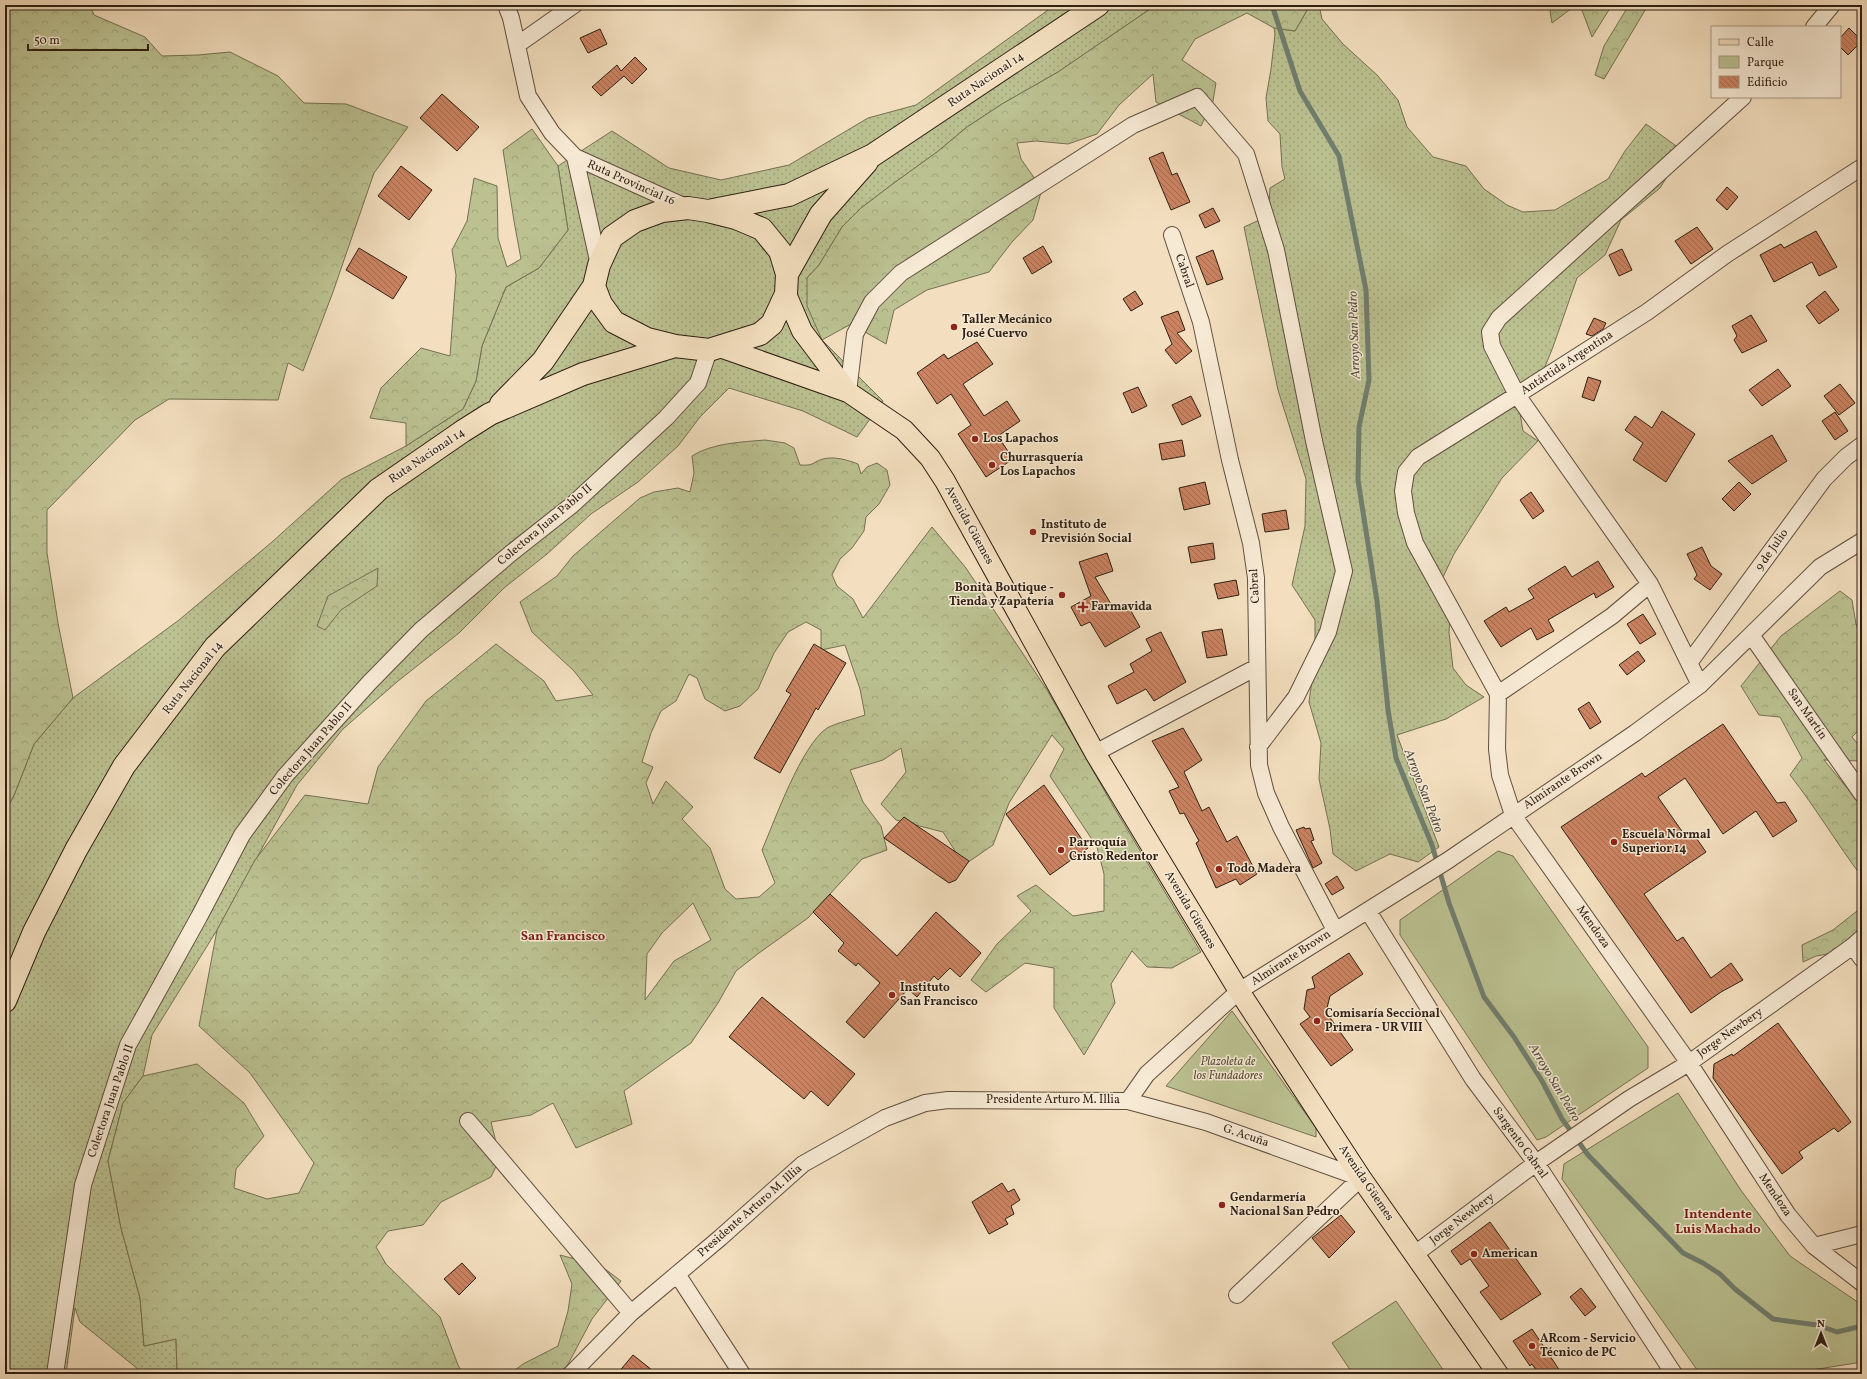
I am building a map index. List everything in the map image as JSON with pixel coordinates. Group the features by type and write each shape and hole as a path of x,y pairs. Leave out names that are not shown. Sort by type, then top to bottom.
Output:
{"highway":[{"name":"Ruta Nacional 14","path":"490,414 543,361 594,286 599,265 612,237 634,221 662,211 698,209 789,195 873,155 1098,5"},
{"name":"Ruta Nacional 14","path":"715,349 760,334 772,324 786,284 821,214 873,155"},
{"path":"698,209 736,218 762,229 780,252 786,284"},
{"path":"594,286 602,304 614,322 647,339 675,346 715,349"},
{"name":"Ruta Nacional 14","path":"5,1001 41,918 76,850 124,766 215,647 379,489 490,414 583,374 675,346"}],"main road":[{"name":"Avenida Güemes","path":"786,284 802,331 848,392"},
{"name":"Avenida Güemes","path":"715,349 848,392 904,430 930,458 945,481 1095,753 1239,991 1361,1178 1498,1374"}],"street":[{"name":"Ruta Provincial 16","path":"506,5 511,18 528,96 552,133 575,157 698,209"},
{"path":"517,45 574,5"},
{"path":"1815,26 1832,5"},
{"path":"848,392 855,334 872,302 900,273 1133,125 1197,97 1246,154 1276,250 1314,441 1344,571 1328,632 1296,697 1258,747"},
{"path":"1650,584 1612,616 1498,694 1415,543 1406,513 1403,491 1406,472 1418,457 1517,394 1492,346 1490,332 1499,318 1742,98"},
{"name":"Ruta Provincial 16","path":"575,157 599,265"},
{"name":"Antártida Argentina","path":"1700,685 1690,662 1650,584 1517,394 1647,312 1727,254 1862,167"},
{"name":"Cabral","path":"1172,235 1201,322 1230,460 1251,543 1256,578 1259,764 1266,792 1282,827 1335,930"},
{"name":"Colectora Juan Pablo II","path":"55,1374 83,1185 128,1044 200,917 242,835 285,776 369,683 421,630 510,554 572,505 666,418 698,383 715,349"},
{"name":"9 de Julio","path":"1690,662 1824,479 1846,457 1862,445"},
{"name":"Almirante Brown","path":"1128,1101 1147,1074 1239,991 1447,861 1635,733 1700,685 1820,567 1862,541"},
{"name":"San Martín","path":"1751,635 1862,794"},
{"path":"1095,753 1257,667"},
{"name":"Mendoza","path":"1498,694 1497,749 1500,775 1513,815 1688,1063 1788,1215 1814,1246 1862,1283"},
{"name":"Sargento Cabral","path":"1368,910 1474,1079 1536,1163 1674,1374"},
{"name":"Jorge Newbery","path":"1415,1254 1536,1163 1859,948"},
{"name":"Presidente Arturo M. Illia","path":"571,1374 631,1313 803,1164 885,1118 925,1103 948,1100 1128,1101"},
{"name":"G. Acuña","path":"1128,1101 1206,1122 1361,1178"},
{"path":"468,1121 631,1313"},
{"path":"1237,1295 1361,1178"},
{"path":"1814,1246 1862,1234"},
{"path":"677,1274 742,1374"}],"green space":[{"path":"5,5 90,5 94,15 145,37 162,56 230,52 278,76 304,103 346,104 408,127 374,173 333,292 303,371 288,363 278,400 169,399 135,420 47,510 47,553 58,623 73,698 34,744 15,793 5,813"},
{"path":"1055,5 1156,5 1058,72 1002,104 967,127 937,152 861,208 842,227 819,265 807,278 822,340 883,401 857,437 803,411 729,388 700,417 678,446 638,482 591,514 547,554 504,588 459,633 398,681 343,729 297,785 217,930 152,1035 143,1076 123,1103 108,1161 121,1228 140,1298 144,1346 176,1339 177,1374 144,1374 80,1322 75,1308 66,1374 5,1374 5,813 15,793 34,744 73,698 179,620 272,542 342,479 406,446 463,409 476,381 482,346 506,287 539,268 568,230 558,166 612,131 669,168 721,180 789,165 868,118 916,105"},
{"path":"1156,5 1310,5 1295,31 1274,28 1247,13 1195,39 1182,60 1216,83 1213,101 1201,126 1156,102 1153,74 1119,105 1097,134 1068,144 1036,141 1017,143 1021,159 1042,189 1033,220 1012,242 989,272 927,290 894,310 886,344 851,324 822,340 807,306 807,278 819,265 842,227 861,208 937,152 967,127 1002,104 1058,72"},
{"path":"1310,5 1319,5 1322,19 1343,44 1377,75 1398,100 1407,127 1433,157 1466,166 1484,189 1507,205 1523,212 1555,210 1608,179 1625,151 1646,124 1683,151 1660,188 1621,220 1605,255 1577,278 1542,374 1517,395 1523,431 1538,441 1502,478 1454,554 1443,577 1451,599 1449,632 1453,668 1466,685 1484,697 1446,719 1397,735 1439,847 1418,862 1390,854 1356,871 1333,854 1330,829 1319,779 1321,743 1309,702 1315,658 1315,620 1292,585 1305,526 1306,479 1278,390 1244,227 1264,218 1269,204 1270,188 1285,179 1282,167 1280,134 1268,121 1266,98 1275,34 1274,28 1295,31"},
{"path":"1549,5 1576,5 1552,23"},
{"path":"1580,5 1612,5 1592,37"},
{"path":"1629,5 1652,5 1647,7 1604,79 1595,75 1604,46"},
{"path":"532,129 558,166 568,230 539,268 506,287 482,346 476,381 463,409 406,446 406,423 370,418 381,388 421,348 450,356 456,275 452,250 467,221 474,178 497,186 498,238 507,267 521,259 503,150"},
{"path":"765,440 785,443 794,448 800,465 811,464 827,458 836,458 858,464 861,474 867,467 877,463 887,470 890,485 879,504 866,517 864,531 852,548 840,559 832,575 837,586 853,599 863,618 932,527 966,568 1047,690 1112,804 1201,952 1172,968 1147,967 1132,951 1111,984 1115,1003 1084,1055 1054,1008 1054,968 1025,963 986,992 971,980 997,944 1031,911 1017,896 1036,885 1073,916 1104,911 1104,874 1097,847 1050,776 1064,749 1052,735 1009,803 993,845 964,865 943,832 896,820 881,804 906,772 901,748 883,760 850,770 863,802 881,826 887,850 862,859 808,918 736,971 718,1003 691,1043 624,1091 632,1124 576,1148 553,1103 531,1115 491,1122 500,1158 491,1177 441,1202 423,1225 388,1231 376,1247 386,1264 440,1317 458,1365 463,1374 177,1374 176,1339 144,1346 140,1298 121,1228 108,1161 123,1103 143,1076 197,1064 244,1103 264,1136 236,1169 234,1188 267,1199 299,1193 314,1163 250,1073 199,1026 217,930 255,860 305,795 368,804 378,767 426,701 496,644 544,681 556,701 593,695 574,671 532,632 520,602 557,576 573,556 640,498 654,492 678,488 690,492 694,473 692,456 709,448 718,446","holes":["806,622 821,630 821,650 845,645 860,689 865,715 827,728 817,737 798,767 781,803 762,850 775,883 759,897 736,899 725,889 710,848 682,819 693,807 666,781 653,804 646,783 653,767 642,762 651,733 661,711 676,701 689,674 697,678 705,699 725,711 740,706 758,689 774,653 788,632","693,903 711,940 674,961 645,1000 647,954 662,933"]},
{"path":"378,568 377,586 341,610 325,630 317,626 328,596"},
{"path":"1840,591 1852,600 1856,624 1862,639 1862,727 1852,737 1862,749 1862,761 1824,760 1862,806 1862,877 1790,775 1802,758 1780,717 1759,715 1741,686 1781,636"},
{"path":"1498,851 1513,856 1648,1047 1648,1068 1546,1137 1537,1140 1400,935 1400,920"},
{"path":"1862,907 1862,948 1816,956 1803,962 1802,945 1833,930"},
{"name":"Plazoleta de los Fundadores","path":"1232,1011 1316,1128 1316,1137 1166,1086"},
{"path":"1678,1093 1740,1189 1790,1256 1862,1305 1862,1362 1787,1374 1700,1374 1562,1179 1564,1164"},
{"path":"560,1255 601,1266 621,1281 592,1319 567,1366 557,1374 510,1374 523,1364 558,1346 568,1311 572,1284"},
{"path":"1396,1301 1446,1374 1353,1374 1332,1343"}],"building":[{"path":"1849,28 1862,41 1848,55 1841,48 1841,37"},
{"path":"600,29 607,44 588,53 580,38"},
{"path":"635,57 647,69 632,84 624,76 601,96 592,87 617,65 621,71"},
{"path":"442,94 479,127 457,151 420,118"},
{"path":"1163,152 1172,175 1177,173 1190,202 1171,210 1149,158"},
{"path":"401,166 432,190 409,220 378,196"},
{"path":"1727,187 1738,197 1727,210 1716,200"},
{"path":"1213,208 1220,221 1205,228 1199,215"},
{"path":"1697,227 1713,249 1691,264 1675,241"},
{"path":"1816,231 1837,267 1819,276 1812,262 1774,282 1760,255 1781,244 1784,248"},
{"path":"1043,246 1052,262 1032,274 1023,258"},
{"path":"359,248 407,277 393,299 346,270"},
{"path":"1622,249 1632,270 1619,276 1609,255"},
{"path":"1213,250 1223,279 1207,285 1196,257"},
{"path":"1135,291 1143,304 1131,311 1123,299"},
{"path":"1825,291 1839,310 1819,324 1806,306"},
{"path":"1178,311 1185,330 1177,333 1192,351 1176,364 1165,350 1172,344 1161,317"},
{"path":"1751,315 1767,341 1742,353 1734,340 1737,336 1732,326"},
{"path":"1594,318 1606,323 1603,329 1592,336 1586,334"},
{"path":"977,342 993,364 963,384 984,416 1007,401 1020,421 998,436 1013,459 986,477 958,434 971,425 951,394 937,404 917,373 944,354 948,359"},
{"path":"1778,369 1791,386 1762,406 1749,390"},
{"path":"1588,377 1601,381 1594,401 1582,397"},
{"path":"1840,384 1855,403 1839,415 1824,396"},
{"path":"1138,387 1147,406 1132,413 1123,393"},
{"path":"1191,396 1201,416 1182,425 1172,405"},
{"path":"1662,411 1695,434 1666,482 1633,460 1643,443 1625,430 1635,416 1652,428"},
{"path":"1835,412 1848,431 1835,440 1822,421"},
{"path":"1772,435 1787,461 1752,484 1728,461"},
{"path":"1182,440 1185,456 1162,460 1159,444"},
{"path":"1205,482 1210,504 1184,510 1179,488"},
{"path":"1739,482 1751,494 1734,511 1722,499"},
{"path":"1531,492 1544,511 1533,519 1520,500"},
{"path":"1286,510 1289,529 1265,532 1262,514"},
{"path":"1213,543 1215,559 1191,563 1188,547"},
{"path":"1702,547 1711,566 1722,574 1710,590 1694,579 1697,575 1687,554"},
{"path":"1107,553 1113,571 1095,577 1115,611 1127,604 1140,627 1105,647 1090,622 1081,626 1071,607 1091,596 1079,562"},
{"path":"1598,561 1614,587 1596,598 1594,593 1548,620 1554,631 1537,640 1531,628 1501,647 1484,621 1506,607 1509,612 1534,598 1528,589 1565,566 1572,577"},
{"path":"1236,580 1239,595 1218,599 1214,584"},
{"path":"1643,614 1656,634 1640,644 1627,624"},
{"path":"1222,629 1227,655 1207,658 1202,632"},
{"path":"1161,632 1186,682 1154,701 1146,689 1117,704 1108,686 1134,672 1130,664 1152,651 1146,639"},
{"path":"814,644 846,663 818,710 816,708 780,773 754,758 791,694 786,691"},
{"path":"1638,651 1645,661 1627,675 1619,665"},
{"path":"1589,702 1601,722 1590,729 1578,709"},
{"path":"1723,724 1777,803 1785,802 1797,821 1773,837 1756,811 1723,834 1685,778 1658,797 1686,837 1692,832 1706,852 1644,894 1677,941 1683,937 1711,978 1731,963 1743,980 1721,992 1691,1013 1561,827 1642,773 1645,777"},
{"path":"1183,728 1202,760 1184,772 1202,811 1209,807 1227,842 1237,836 1257,874 1240,885 1236,879 1216,888 1196,843 1199,841 1184,813 1180,814 1169,791 1179,787 1152,741"},
{"path":"1044,785 1088,848 1050,875 1006,814"},
{"path":"904,817 969,861 956,880 949,883 884,838"},
{"path":"1304,827 1305,829 1310,828 1314,840 1311,841 1322,863 1313,868 1296,830"},
{"path":"1337,876 1344,888 1332,895 1325,884"},
{"path":"830,894 897,956 936,912 981,953 960,977 950,968 938,980 934,976 917,997 908,989 864,1038 846,1022 880,983 858,963 856,966 838,951 844,943 813,912"},
{"path":"1349,953 1363,974 1330,996 1326,1012 1353,1050 1331,1066 1300,1024 1310,1017 1304,1009 1307,990 1315,988 1312,977"},
{"path":"762,997 855,1074 828,1106 811,1091 804,1099 729,1037"},
{"path":"1778,1023 1851,1122 1838,1132 1834,1128 1799,1152 1803,1158 1782,1174 1713,1078 1714,1064 1732,1054 1733,1056"},
{"path":"1002,1183 1008,1192 1014,1189 1020,1200 1011,1206 1014,1214 1005,1219 1008,1224 989,1234 972,1202"},
{"path":"1341,1215 1355,1232 1329,1258 1312,1238"},
{"path":"1490,1222 1541,1294 1501,1320 1480,1292 1489,1286 1470,1259 1461,1265 1451,1251"},
{"path":"462,1263 476,1278 459,1295 444,1279"},
{"path":"1581,1288 1596,1307 1585,1316 1570,1297"},
{"path":"1532,1329 1562,1374 1539,1374 1532,1364 1530,1366 1513,1341"},
{"path":"633,1355 657,1374 617,1374"}],"waterway":[{"name":"Arroyo San Pedro","path":"1272,5 1300,91 1339,156 1366,290 1369,380 1359,427 1358,480 1377,601 1388,710 1396,758 1432,845 1449,903 1484,997 1514,1037 1542,1081 1562,1119 1588,1155 1683,1253 1720,1274 1735,1289 1773,1319 1817,1325 1837,1332 1862,1326"}],"place":[{"name":"Taller Mecánico José Cuervo","path":"954,327"},
{"name":"Los Lapachos","path":"975,439"},
{"name":"Churrasquería Los Lapachos","path":"992,465"},
{"name":"Instituto de Previsión Social","path":"1033,532"},
{"name":"Bonita Boutique - Tienda y Zapatería","path":"1062,595"},
{"name":"Farmavida","path":"1083,607"},
{"name":"Escuela Normal Superior 14","path":"1614,842"},
{"name":"Parroquía Cristo Redentor","path":"1061,850"},
{"name":"Todo Madera","path":"1219,869"},
{"name":"Instituto San Francisco","path":"892,995"},
{"name":"Comisaría Seccional Primera - UR VIII","path":"1317,1021"},
{"name":"Gendarmería Nacional San Pedro","path":"1222,1205"},
{"name":"American","path":"1474,1254"},
{"name":"ARcom - Servicio Técnico de PC","path":"1532,1346"}],"district":[{"name":"San Francisco","path":"563,937"},
{"name":"Intendente Luis Machado","path":"1718,1222"}]}
